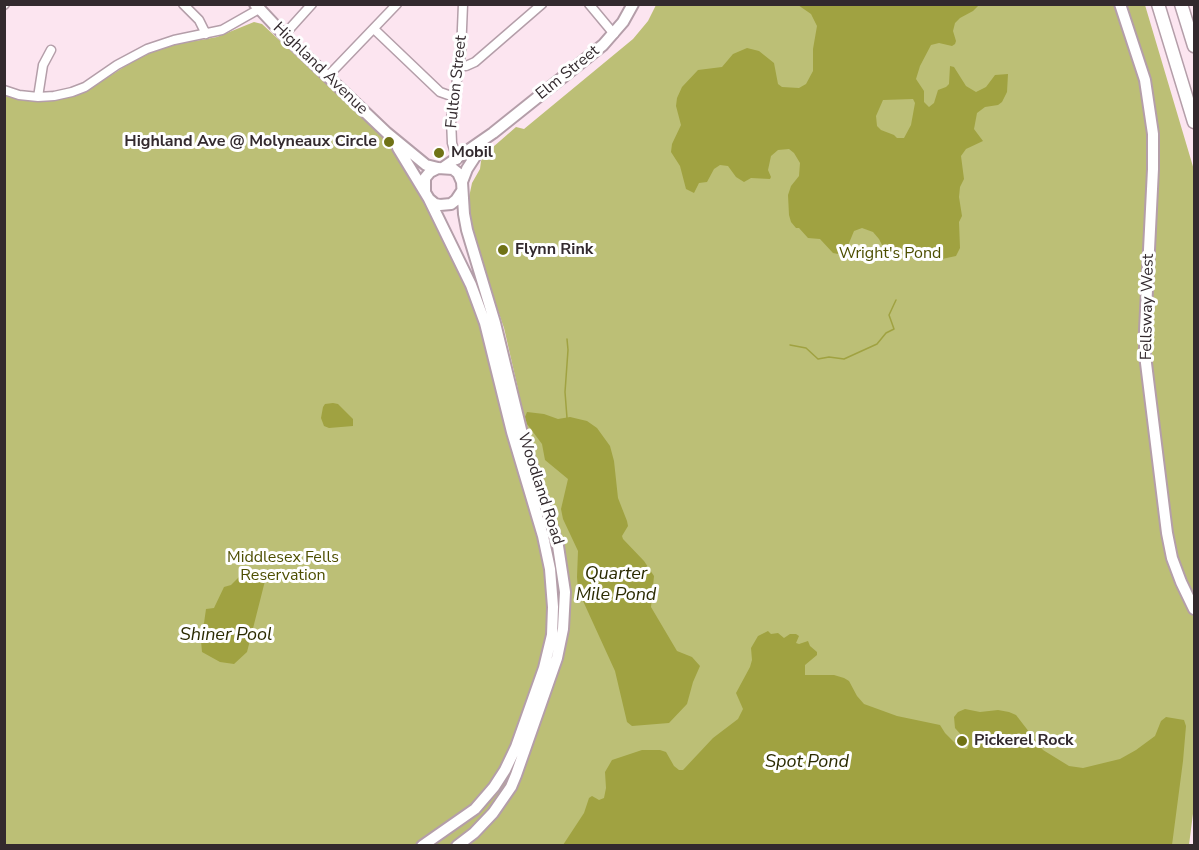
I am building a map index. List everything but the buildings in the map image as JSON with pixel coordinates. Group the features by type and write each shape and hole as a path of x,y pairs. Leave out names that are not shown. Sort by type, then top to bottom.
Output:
{"highway":[{"path":"1158,4 1194,122"},
{"path":"1181,4 1194,46"}],"main road":[{"name":"Elm Street","path":"441,167 457,160 493,133 614,34 633,4"},
{"name":"Fellsway West","path":"1120,4 1145,80 1153,134 1145,330 1166,524 1172,558 1194,609"},
{"name":"Highland Avenue","path":"257,7 387,133 426,165 441,167"},
{"name":"Highland Avenue","path":"387,133 404,156 427,196"},
{"name":"Elm Street","path":"462,186 475,154 493,133"},
{"path":"441,167 457,172 462,186 460,196 451,204 440,205 427,196 425,178 430,172 441,167"},
{"name":"Woodland Road","path":"423,845 469,814 499,780 516,747 544,668 552,635 554,607 546,546 511,408 495,323 465,222 462,186"},
{"name":"Woodland Road","path":"427,196 467,276 482,312 511,408 558,546 563,569 565,605 563,629 556,658 511,787 487,820 457,846"},
{"path":"499,780 511,787"}],"street":[{"path":"183,4 199,20 206,34"},
{"path":"284,35 312,4"},
{"path":"327,77 397,4"},
{"name":"Fulton Street","path":"457,160 451,127 460,66 463,4"},
{"path":"460,66 475,62 542,4"},
{"path":"589,4 614,34"},
{"path":"4,90 19,95 38,97 78,90 147,49 229,27 257,7"},
{"path":"374,29 440,92 454,97"},
{"path":"38,97 43,65 51,50"}],"green space":[{"name":"Middlesex Fells Reservation","path":"656,5 1145,5 1194,170 1194,806 1189,845 5,845 5,94 35,101 57,100 72,96 88,90 130,63 156,50 217,37 254,22 262,24 400,153 467,287 479,319 497,389 518,389 504,328 477,250 470,219 468,202 472,183 485,154 516,127 524,129 633,39 648,21"}],"water":[{"name":"Wright's Pond","path":"798,5 979,5 955,23 953,31 955,44 952,46 939,43 931,45 916,79 924,91 924,102 929,107 934,103 938,90 949,84 950,66 954,67 966,86 976,92 986,87 995,75 1008,74 1007,92 1002,102 985,107 977,113 974,129 983,141 966,149 961,156 964,179 959,197 962,216 959,222 960,248 956,256 942,259 918,253 902,256 885,251 873,232 862,228 854,231 847,248 838,254 833,253 820,239 808,238 791,222 789,215 788,195 791,186 799,176 800,163 789,149 778,150 771,156 768,170 770,179 751,178 744,182 736,177 728,166 720,165 714,169 707,182 699,183 694,193 686,189 680,166 671,152 672,144 681,125 676,106 682,87 698,70 722,67 733,54 747,48 759,51 774,63 778,84 782,87 799,88 806,84 813,71 813,49 817,26 811,14","holes":["913,99 915,103 911,125 904,138 897,138 877,126 876,116 883,100"]},
{"path":"325,404 338,404 353,419 353,426 329,428 324,426 321,418 323,407"},
{"name":"Quarter Mile Pond","path":"527,412 558,419 570,417 587,421 597,428 610,446 618,498 628,526 622,536 623,539 644,561 654,576 651,607 677,651 692,657 700,666 687,704 669,723 632,726 627,722 615,671 578,590 578,551 563,519 561,509 568,479 545,460 542,444 527,424 525,417"},
{"name":"Shiner Pool","path":"267,572 266,577 247,652 234,664 220,662 202,652 200,630 204,623 206,609 214,608 224,587 231,585 239,577"},
{"name":"Spot Pond","path":"768,631 771,634 778,633 784,638 790,634 796,634 799,636 796,643 799,644 808,641 817,655 805,665 805,675 834,675 844,678 849,681 864,704 897,716 940,725 960,748 967,749 969,744 955,728 954,717 965,709 980,712 998,710 1016,715 1043,750 1069,766 1083,768 1120,759 1136,750 1155,736 1161,721 1166,717 1184,720 1186,726 1183,761 1172,845 563,845 584,813 589,798 592,796 599,800 604,798 605,772 612,760 642,750 660,750 666,752 674,766 683,770 713,738 738,719 743,709 736,693 750,667 751,648 758,636"}],"waterway":[{"path":"790,345 806,348 818,359 829,357 844,359 877,344 886,333 894,329 889,315 896,300"},
{"path":"567,339 565,392 567,418"}],"place":[{"name":"Highland Ave @ Molyneaux Circle","path":"389,142"},
{"name":"Mobil","path":"439,153"},
{"name":"Flynn Rink","path":"503,250"},
{"name":"Pickerel Rock","path":"962,741"}]}
